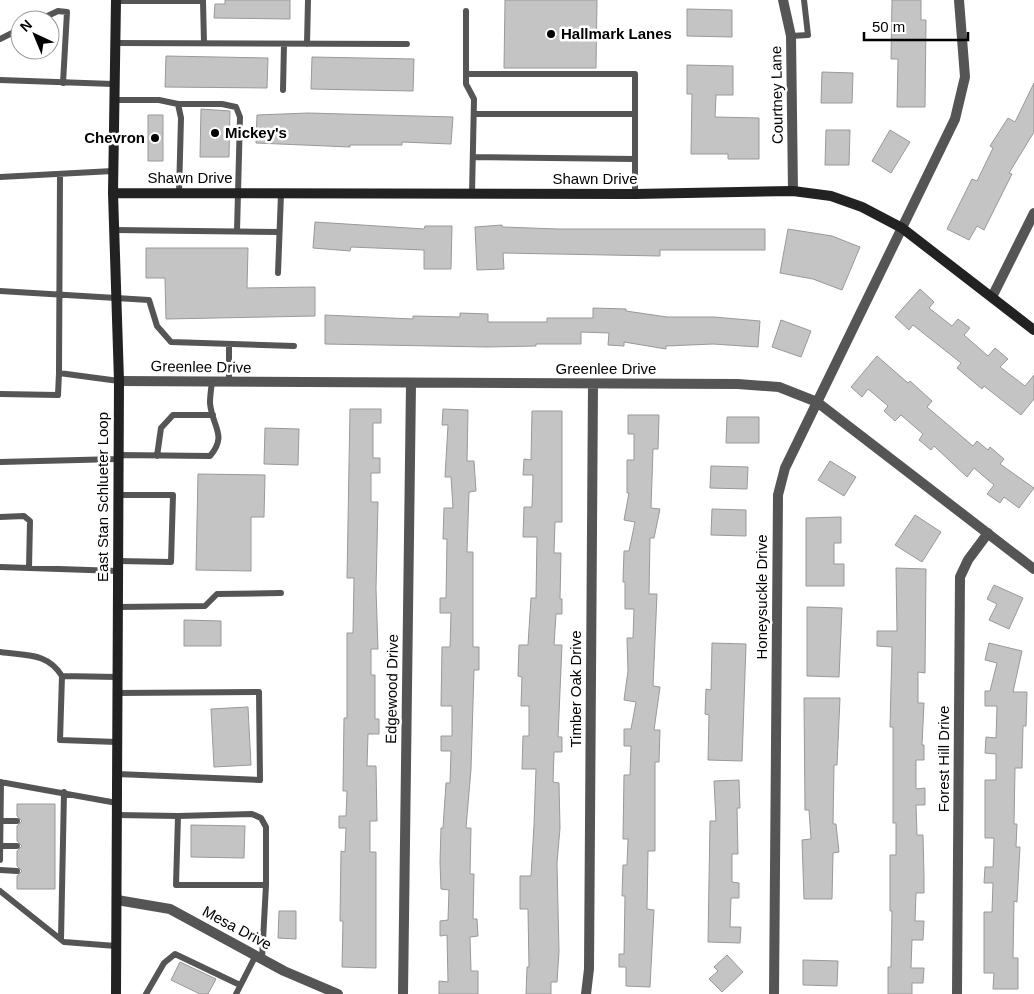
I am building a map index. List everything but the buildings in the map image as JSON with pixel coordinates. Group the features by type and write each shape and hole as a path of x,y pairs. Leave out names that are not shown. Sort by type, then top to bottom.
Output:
{"main road":[{"name":"East Stan Schlueter Loop","path":"116,1 113,84 114,297 118,381 116,994"},
{"name":"Shawn Drive","path":"113,193 635,194 793,191 831,196 862,207 902,228 1034,330"}],"street":[{"name":"Courtney Lane","path":"783,0 791,36 793,191"},
{"name":"Honeysuckle Drive","path":"774,994 778,495 785,468 955,119 961,102 965,77 959,0"},
{"path":"992,297 1034,213"},
{"name":"Greenlee Drive","path":"118,381 411,384 738,384 779,387 817,402 1034,569"},
{"name":"Edgewood Drive","path":"403,994 411,384"},
{"name":"Timber Oak Drive","path":"586,994 589,960 593,384"},
{"name":"Forest Hill Drive","path":"957,994 960,577 968,560 988,533"},
{"name":"Mesa Drive","path":"117,900 170,909 259,957 332,993"}],"lane":[{"path":"307,44 308,0"},
{"path":"791,36 808,35 804,0"},
{"path":"116,1 203,1 204,43"},
{"path":"60,11 67,12 64,83"},
{"path":"466,11 466,84 474,99 472,194"},
{"path":"114,43 407,44"},
{"path":"283,90 284,44"},
{"path":"466,74 635,74 635,194"},
{"path":"0,80 113,84"},
{"path":"113,100 159,100 178,104 222,104 236,107 240,117 237,231"},
{"path":"178,104 181,118 179,193"},
{"path":"474,114 635,114"},
{"path":"473,157 635,159"},
{"path":"0,177 113,171"},
{"path":"0,394 58,394 60,174"},
{"path":"278,273 281,194"},
{"path":"114,230 280,232"},
{"path":"0,292 60,293 149,300 157,326 172,342 294,346"},
{"path":"229,383 230,344"},
{"path":"59,373 118,381"},
{"path":"0,462 118,457 210,456 218,446 220,437 210,402 212,382"},
{"path":"158,456 160,428 172,415 213,415"},
{"path":"0,567 118,566 172,562 173,495 118,495"},
{"path":"0,517 24,516 30,521 29,568"},
{"path":"118,607 205,606 217,594 281,594"},
{"path":"0,652 44,658 54,664 62,676 60,740 117,742"},
{"path":"62,676 117,677"},
{"path":"117,693 259,692 260,780 117,774"},
{"path":"0,860 0,782 117,803"},
{"path":"60,939 58,822 64,792"},
{"path":"117,814 178,816 252,814 261,818 266,827 266,885 259,957 236,994"},
{"path":"178,816 176,885 266,885"},
{"path":"0,821 17,821"},
{"path":"0,846 17,846"},
{"path":"0,870 17,871"},
{"path":"0,891 64,942 116,946"},
{"path":"146,994 164,963 175,954 240,986"}],"place":[{"name":"Hallmark Lanes","path":"551,34"},
{"name":"Mickey's","path":"215,133"},
{"name":"Chevron","path":"155,138"}]}
